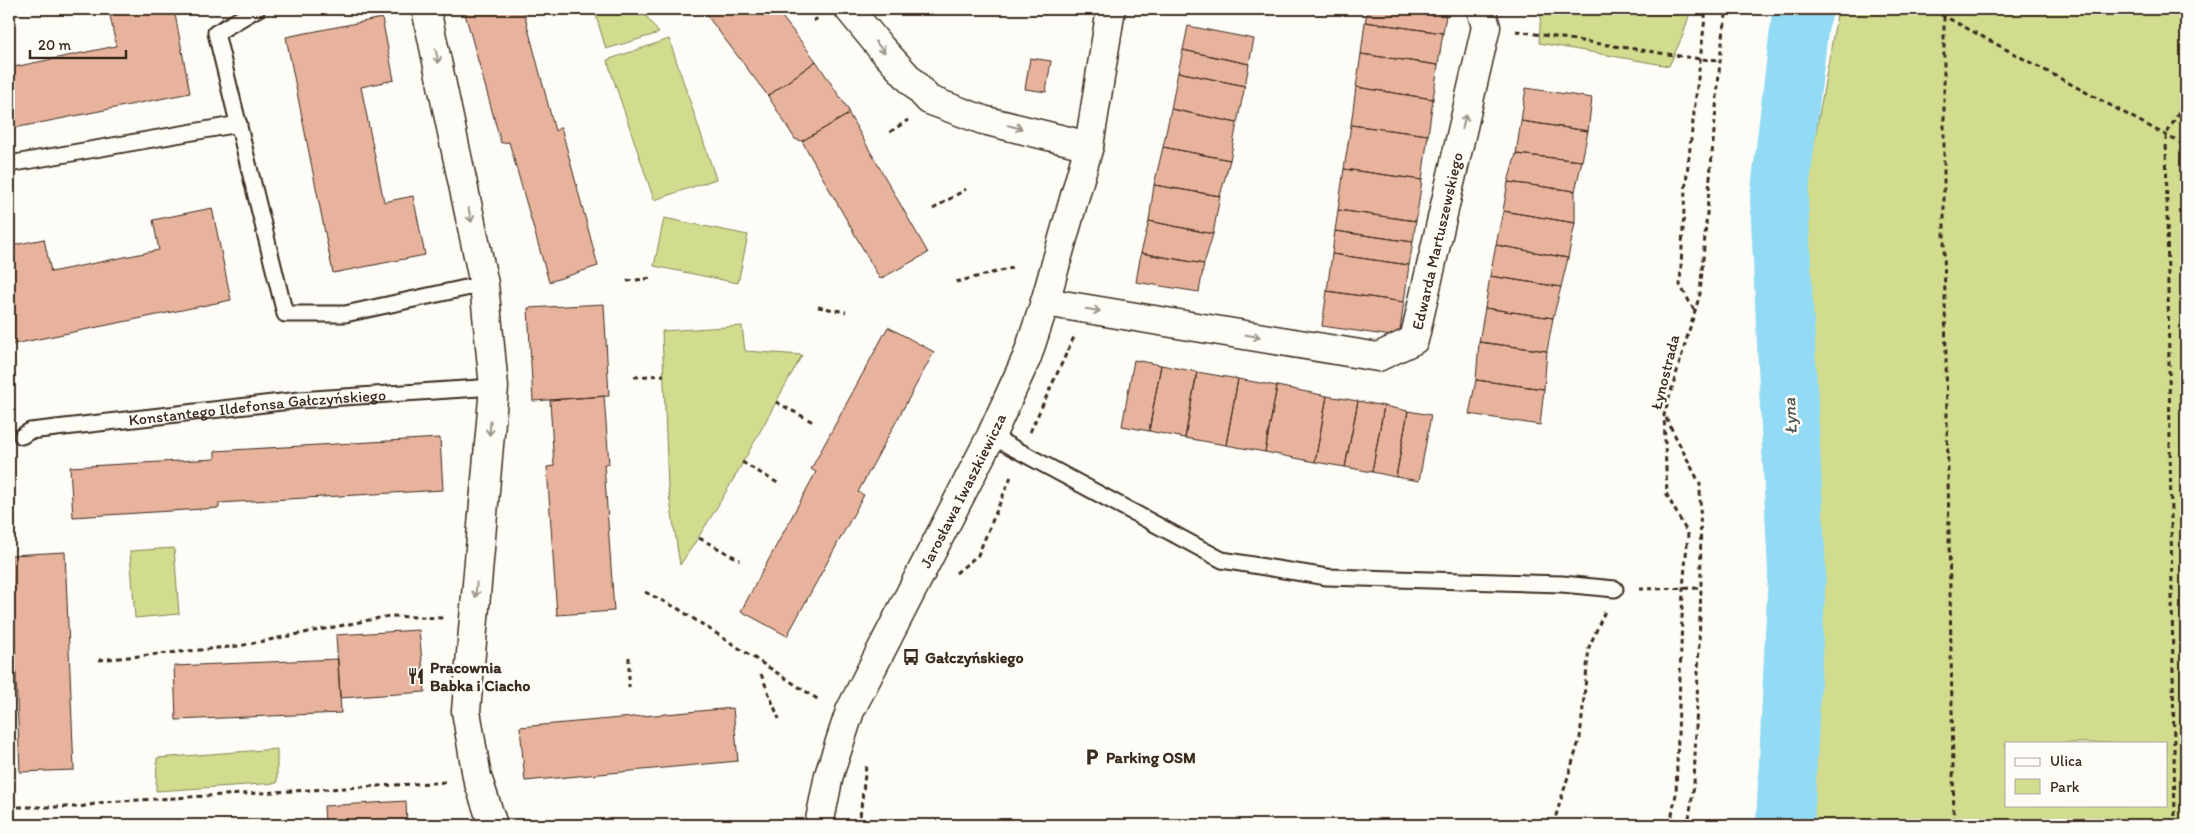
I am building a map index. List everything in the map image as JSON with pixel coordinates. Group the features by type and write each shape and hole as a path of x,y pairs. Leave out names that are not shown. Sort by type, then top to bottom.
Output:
{"street":[{"path":"426,9 484,284 494,387 466,711 477,776 493,825"},
{"path":"849,9 881,48 929,100 983,120 1089,146"},
{"name":"Jarosława Iwaszkiewicza","path":"819,825 829,775 850,711 991,436 1027,357 1045,302 1089,146 1111,9"},
{"name":"Edwarda Martuszewskiego","path":"1045,302 1378,357 1414,340 1484,18"}],"lane":[{"path":"258,9 216,33 285,314 345,314 484,284"},
{"path":"9,164 239,124"},
{"name":"Konstantego Ildefonsa Gałczyńskiego","path":"22,436 30,431 298,400 494,387"},
{"path":"991,436 1222,560 1327,577 1562,584 1615,589"}],"path":[{"path":"1694,310 1680,285 1685,191 1706,9"},
{"name":"Łynostrada","path":"1688,825 1694,784 1701,588 1700,484 1664,415 1700,294 1720,60 1727,9"},
{"path":"1924,9 1944,16 2186,146"},
{"path":"1949,9 1944,16 1944,242 1954,825"},
{"path":"1484,18 1700,59 1720,60"},
{"path":"2175,825 2166,135 2186,100"},
{"path":"934,209 966,189"},
{"path":"956,282 1012,268"},
{"path":"627,281 654,278"},
{"path":"818,307 846,312"},
{"path":"955,574 978,555 1079,325 1082,308"},
{"path":"634,377 664,375"},
{"path":"776,402 813,422"},
{"path":"1664,415 1667,495 1688,534 1683,588 1676,794 1670,825"},
{"path":"742,462 782,485"},
{"path":"699,538 740,560"},
{"path":"1553,825 1580,738 1589,647 1615,589 1701,588"},
{"path":"645,592 676,608 819,700"},
{"path":"99,660 238,646 389,616 443,618"},
{"path":"629,657 629,687"},
{"path":"761,674 779,720"},
{"path":"858,825 867,758"},
{"path":"9,807 80,807 105,802 450,782"},
{"path":"913,825 917,818"}],"green space":[{"path":"594,9 641,9 659,33 606,49"},
{"path":"1541,9 1691,9 1683,35 1669,66 1539,43"},
{"path":"1838,9 2186,9 2186,825 1806,825 1800,222"},
{"path":"669,39 716,179 654,200 607,60"},
{"path":"664,218 748,235 738,283 654,266"},
{"path":"742,326 745,351 802,355 729,488 680,565 668,488 662,331"},
{"path":"174,548 179,614 135,618 130,551"},
{"path":"277,749 277,783 156,791 157,758"}],"building":[{"path":"144,9 174,9 190,93 9,129 9,68 116,46 110,15"},
{"path":"523,9 555,131 561,127 598,266 549,282 509,142 501,143 464,10"},
{"path":"702,9 776,9 816,61 768,96"},
{"path":"1368,9 1447,9 1443,33 1365,22"},
{"path":"382,18 394,80 361,87 384,202 413,196 425,255 333,273 286,37"},
{"path":"1365,22 1443,33 1438,65 1361,54"},
{"path":"1188,26 1254,39 1249,64 1183,50"},
{"path":"1183,50 1249,64 1245,86 1178,72"},
{"path":"1361,54 1438,65 1433,99 1356,87"},
{"path":"1030,58 1051,61 1046,92 1025,89"},
{"path":"816,61 848,109 849,114 802,141 795,139 768,96"},
{"path":"1178,72 1245,86 1237,123 1171,109"},
{"path":"1356,87 1433,99 1428,135 1351,125"},
{"path":"1526,88 1592,98 1588,131 1521,121"},
{"path":"1171,109 1237,123 1230,160 1163,147"},
{"path":"849,114 928,253 880,279 802,141"},
{"path":"1521,121 1588,131 1582,161 1516,154"},
{"path":"1351,125 1428,135 1422,180 1344,169"},
{"path":"1163,147 1230,160 1220,196 1154,185"},
{"path":"1516,154 1582,161 1575,191 1508,182"},
{"path":"1344,169 1422,180 1416,221 1338,210"},
{"path":"1508,182 1575,191 1575,223 1503,211"},
{"path":"1154,185 1220,196 1213,234 1149,221"},
{"path":"212,208 231,300 9,345 9,246 44,239 51,272 159,250 153,220"},
{"path":"1338,210 1416,221 1413,242 1335,231"},
{"path":"1503,211 1575,223 1568,258 1496,245"},
{"path":"1149,221 1213,234 1204,264 1141,253"},
{"path":"1335,231 1413,242 1409,265 1332,254"},
{"path":"1496,245 1568,258 1561,287 1490,276"},
{"path":"1141,253 1204,264 1199,292 1136,282"},
{"path":"1332,254 1409,265 1404,302 1327,291"},
{"path":"1490,276 1561,287 1553,318 1485,308"},
{"path":"1327,291 1404,302 1399,337 1322,326"},
{"path":"604,304 609,396 533,401 528,308"},
{"path":"1485,308 1553,318 1547,351 1479,342"},
{"path":"888,327 934,352 858,492 864,495 787,636 741,611 816,472 811,469"},
{"path":"1479,342 1547,351 1544,389 1476,380"},
{"path":"1134,360 1161,365 1149,431 1122,426"},
{"path":"1161,365 1197,372 1185,438 1149,431"},
{"path":"1197,372 1238,379 1226,445 1185,438"},
{"path":"1238,379 1277,386 1265,452 1226,445"},
{"path":"1476,380 1544,389 1540,425 1469,414"},
{"path":"1277,386 1327,396 1315,462 1265,452"},
{"path":"604,396 609,464 604,464 614,611 557,615 547,467 554,466 550,400"},
{"path":"1327,396 1358,401 1345,467 1315,462"},
{"path":"1358,401 1384,406 1372,472 1345,467"},
{"path":"1384,406 1408,411 1396,477 1372,472"},
{"path":"1408,411 1431,415 1419,481 1396,477"},
{"path":"440,438 443,490 219,503 219,508 73,517 70,467 215,459 215,451"},
{"path":"65,552 74,770 20,772 11,555"},
{"path":"419,630 425,692 340,698 336,635"},
{"path":"338,659 341,713 176,720 174,666"},
{"path":"733,708 738,761 525,781 520,727"},
{"path":"406,801 407,825 325,825 324,806"}],"waterway":[{"name":"Łyna","path":"1785,825 1797,572 1779,199 1800,22 1804,9"}],"place":[{"name":"Gałczyńskiego","path":"911,657"},
{"name":"Pracownia Babka i Ciacho","path":"416,676"},
{"name":"Parking OSM","path":"1092,757"}]}
